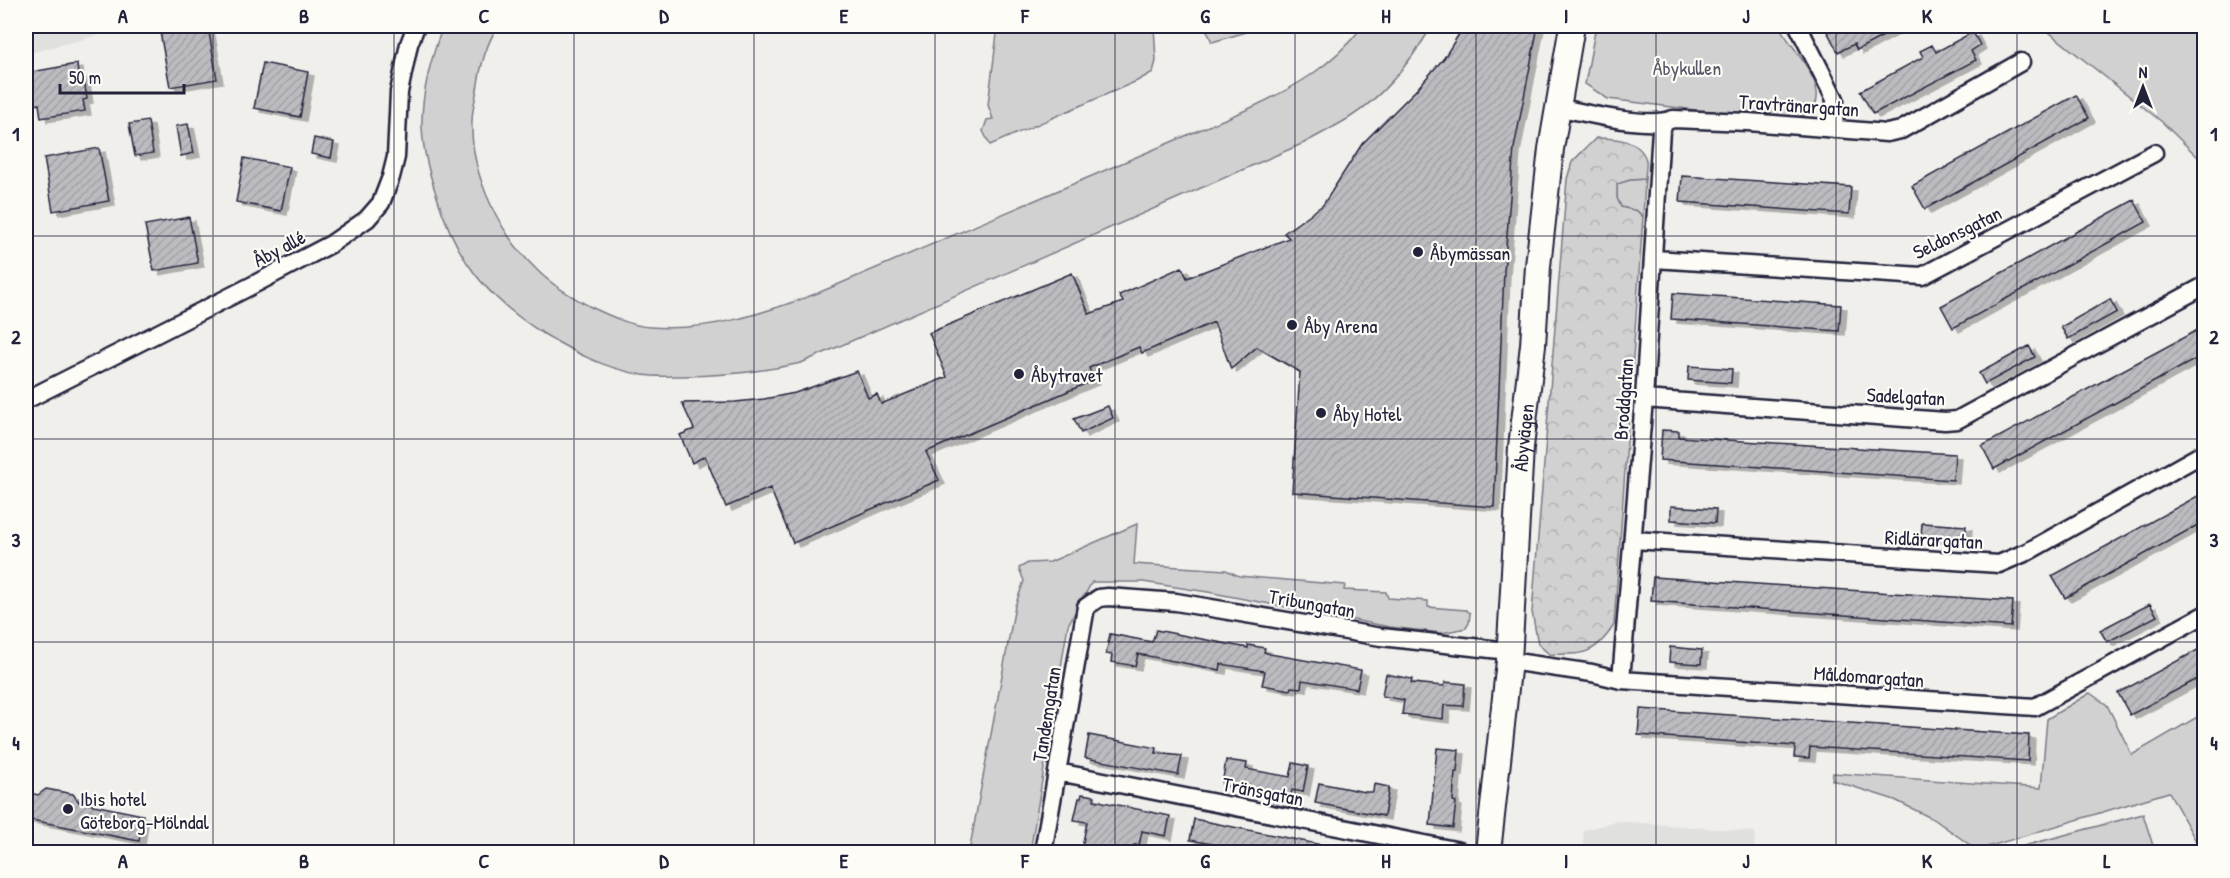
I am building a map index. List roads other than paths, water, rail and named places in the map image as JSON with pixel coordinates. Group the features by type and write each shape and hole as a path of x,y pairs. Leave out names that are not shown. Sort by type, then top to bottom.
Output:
{"street":[{"name":"Åby allé","path":"26,400 331,244 367,219 381,202 391,177 396,157 399,92 416,26"},
{"name":"Åbyvägen","path":"1488,852 1509,656 1521,447 1533,345 1548,170 1572,26"},
{"path":"1798,26 1835,99 1834,129"},
{"name":"Travtränargatan","path":"1557,107 1627,120 1665,122 1673,119 1694,119 1887,133 1901,130 2021,62"},
{"name":"Broddgatan","path":"1621,680 1634,540 1661,130 1665,122"},
{"name":"Seldonsgatan","path":"1654,259 1922,276 2154,153"},
{"name":"Sadelgatan","path":"1644,399 1945,421 1957,420 2205,286"},
{"name":"Ridlärargatan","path":"1634,540 1999,564 2027,552 2205,453"},
{"name":"Tribungatan","path":"1108,597 1176,602 1509,656"},
{"name":"Tandemgatan","path":"1043,852 1086,607 1099,598 1108,597"},
{"name":"Måldomargatan","path":"1509,656 1621,680 2035,707 2205,615"},
{"name":"Tränsgatan","path":"1058,772 1460,850"}],"place":[{"name":"Åbymässan","path":"1418,252"},
{"name":"Åby Arena","path":"1292,325"},
{"name":"Åbytravet","path":"1019,374"},
{"name":"Åby Hotel","path":"1321,413"},
{"name":"Ibis hotel Göteborg-Mölndal","path":"68,809"}],"park label":[{"name":"Åbykullen","path":"1687,67"}]}
